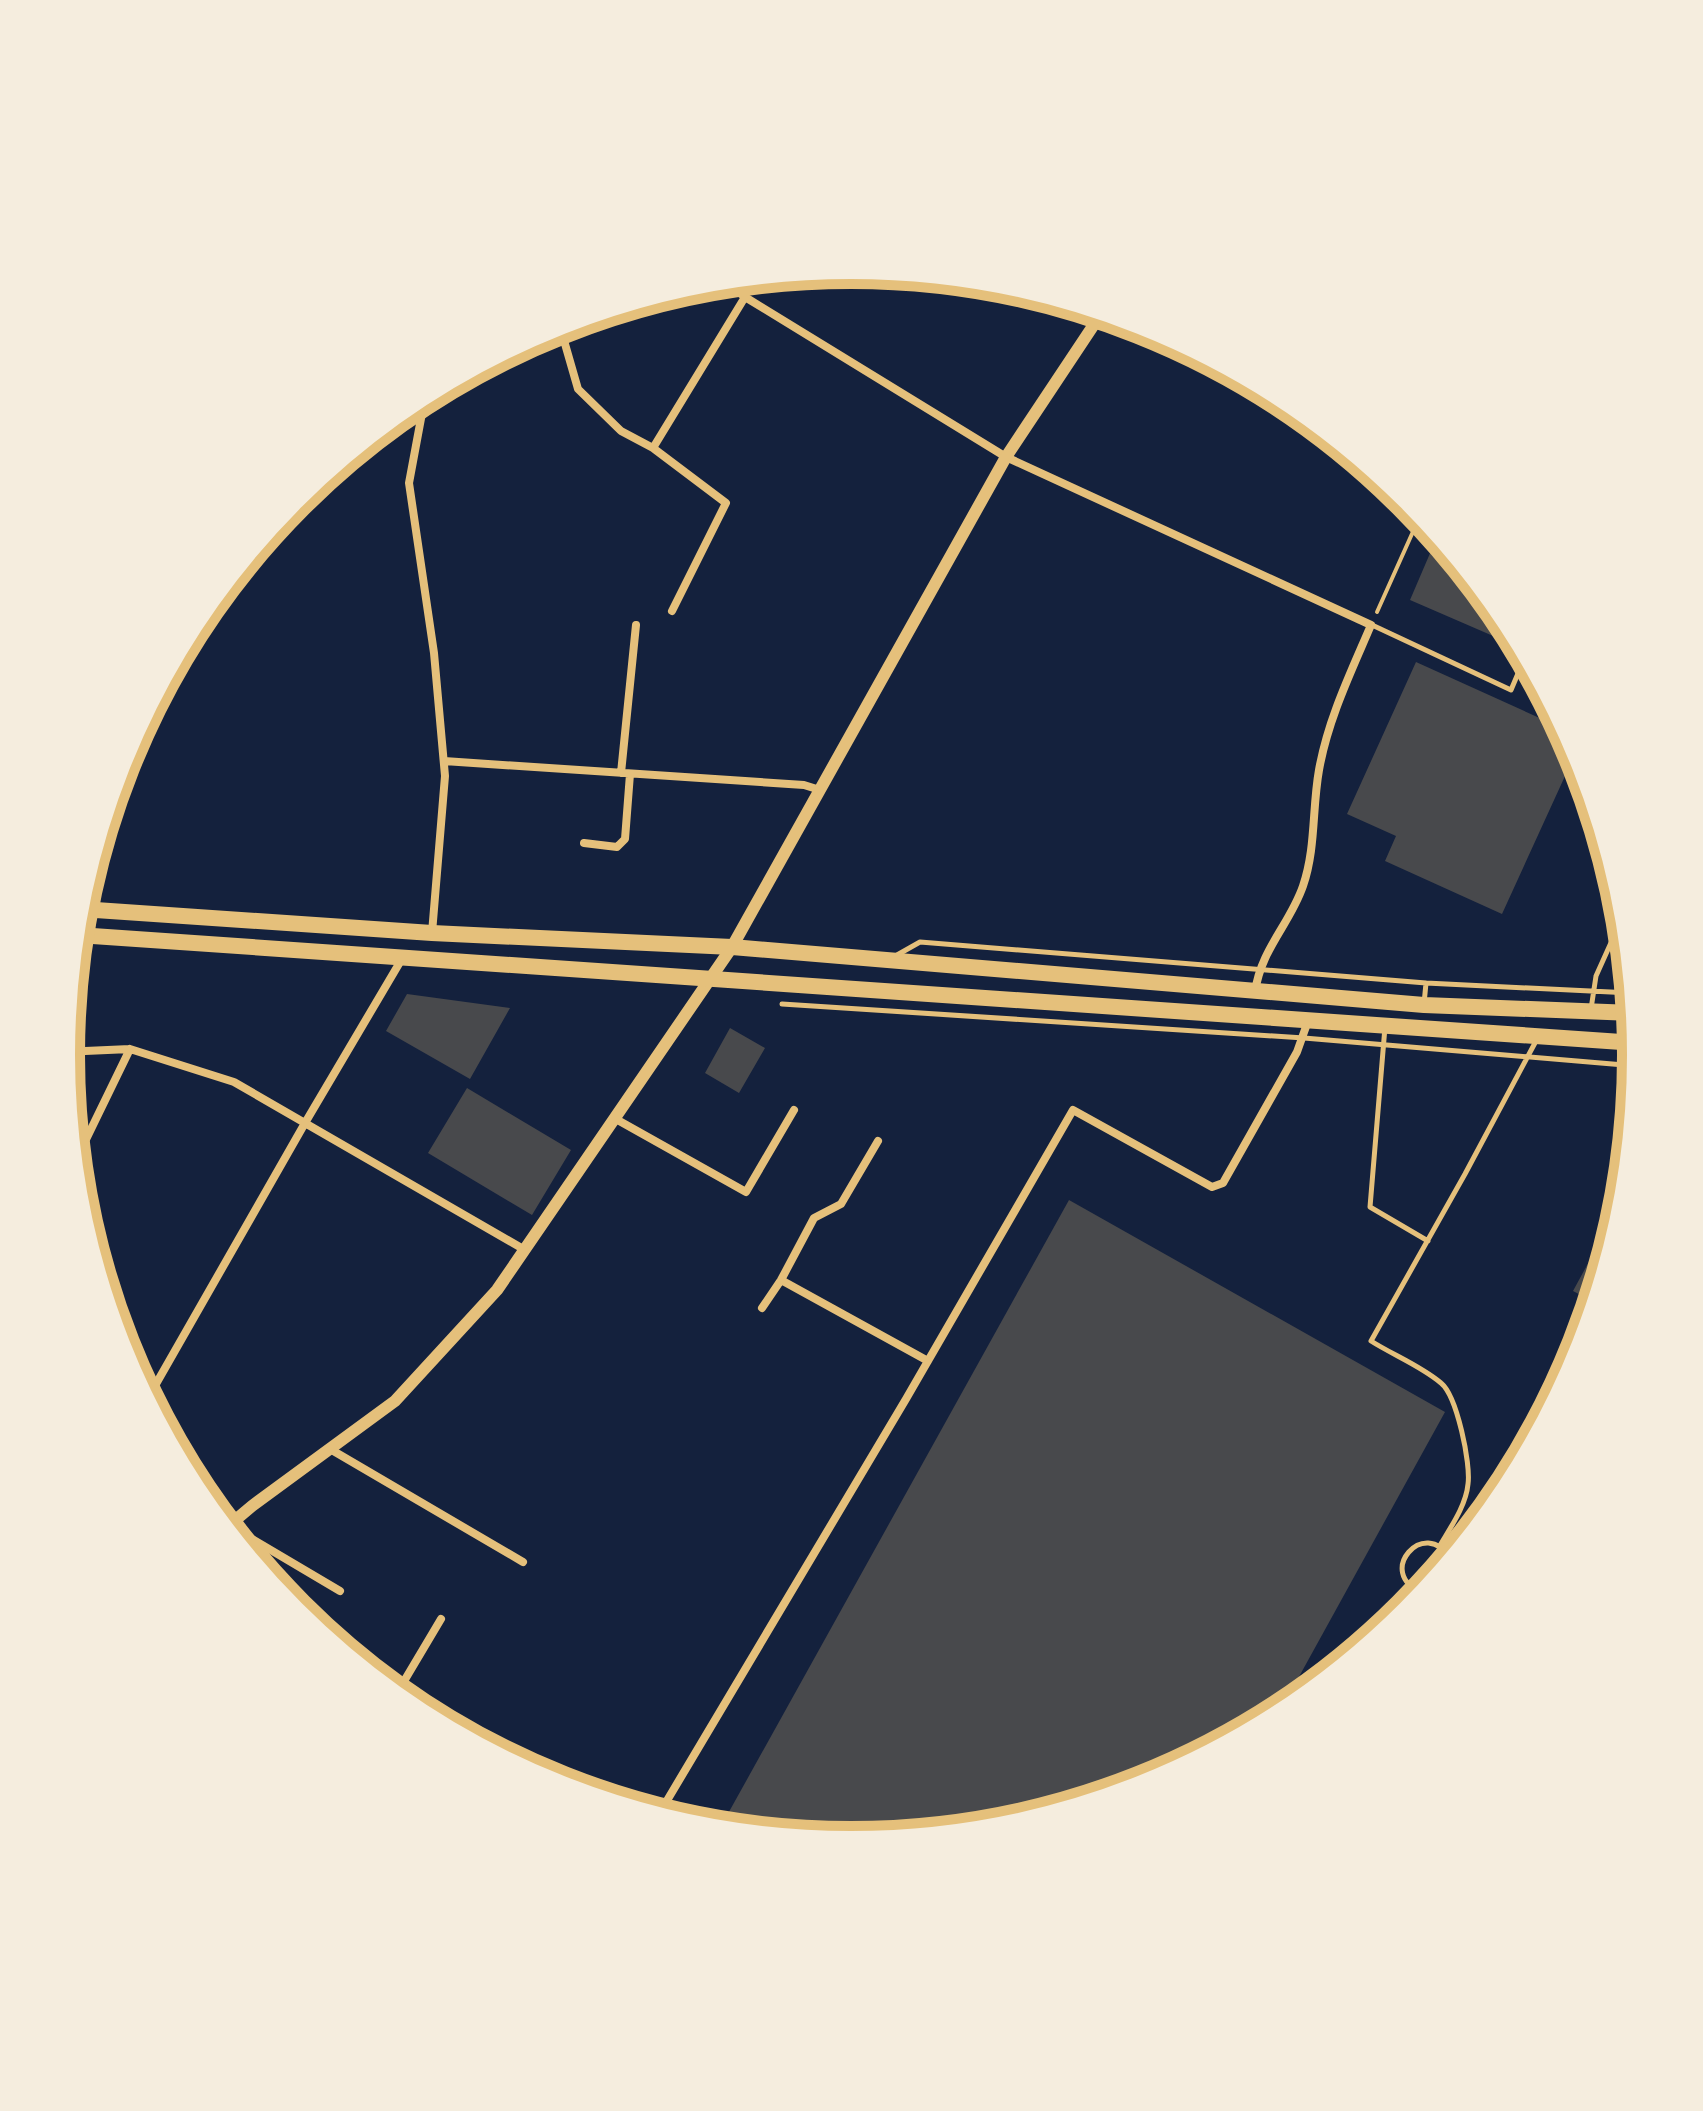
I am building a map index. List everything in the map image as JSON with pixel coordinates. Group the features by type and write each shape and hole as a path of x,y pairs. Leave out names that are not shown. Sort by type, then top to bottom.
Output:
{"main road":[{"path":"94,910 432,933 732,947 1424,1005 1621,1012"},
{"path":"90,936 1622,1042"},
{"path":"906,1011 907,993"}],"street":[{"path":"740,293 1006,457 1371,625 1332,717 1319,771 1312,854 1302,889 1258,969 1255,992"},
{"path":"653,448 745,297"},
{"path":"236,1521 395,1401 497,1290 732,947 1006,457 1095,324"},
{"path":"564,340 578,389 621,431 653,448 726,503 672,611"},
{"path":"422,415 409,483 434,653 445,776 432,933"},
{"path":"584,843 617,847 625,839 636,625"},
{"path":"444,761 804,785 820,790"},
{"path":"155,1386 403,957"},
{"path":"665,1804 1073,1110 1212,1187 1223,1183 1304,1038 1309,1020"},
{"path":"85,1141 130,1049"},
{"path":"80,1053 130,1049 234,1082 525,1250"},
{"path":"614,1118 746,1192 794,1110"},
{"path":"762,1308 781,1280 814,1218 841,1204 878,1141"},
{"path":"781,1280 928,1361"},
{"path":"330,1449 523,1562"},
{"path":"250,1538 340,1591"},
{"path":"403,1683 441,1619"}],"lane":[{"path":"1371,625 1511,690 1520,670"},
{"path":"1591,1010 1596,976 1613,938"},
{"path":"890,960 920,942 1426,983 1620,992"},
{"path":"1178,985 1182,965"},
{"path":"1424,1005 1426,983"},
{"path":"782,1004 1304,1038 1623,1065"},
{"path":"1173,1029 1176,1010"},
{"path":"1385,1025 1370,1207 1428,1241"},
{"path":"1439,1547 1454,1523 1469,1483 1453,1398 1443,1384 1371,1341 1529,1058 1537,1036"},
{"path":"1411,1586 1403,1576 1402,1568 1407,1553 1420,1544 1428,1543 1443,1551"}],"path":[{"path":"1371,625 1414,528"}],"building":[{"path":"1432,548 1501,639 1410,600"},
{"path":"1416,662 1546,721 1568,770 1502,914 1385,861 1396,836 1347,814"},
{"path":"407,994 510,1008 470,1079 386,1031"},
{"path":"730,1028 765,1048 739,1093 705,1073"},
{"path":"467,1088 571,1150 532,1215 428,1153"},
{"path":"1069,1200 1445,1412 1293,1688 1237,1724 1147,1768 1099,1786 1002,1812 902,1825 852,1827 801,1825 727,1816"},
{"path":"1600,1241 1584,1297 1573,1291"}]}
